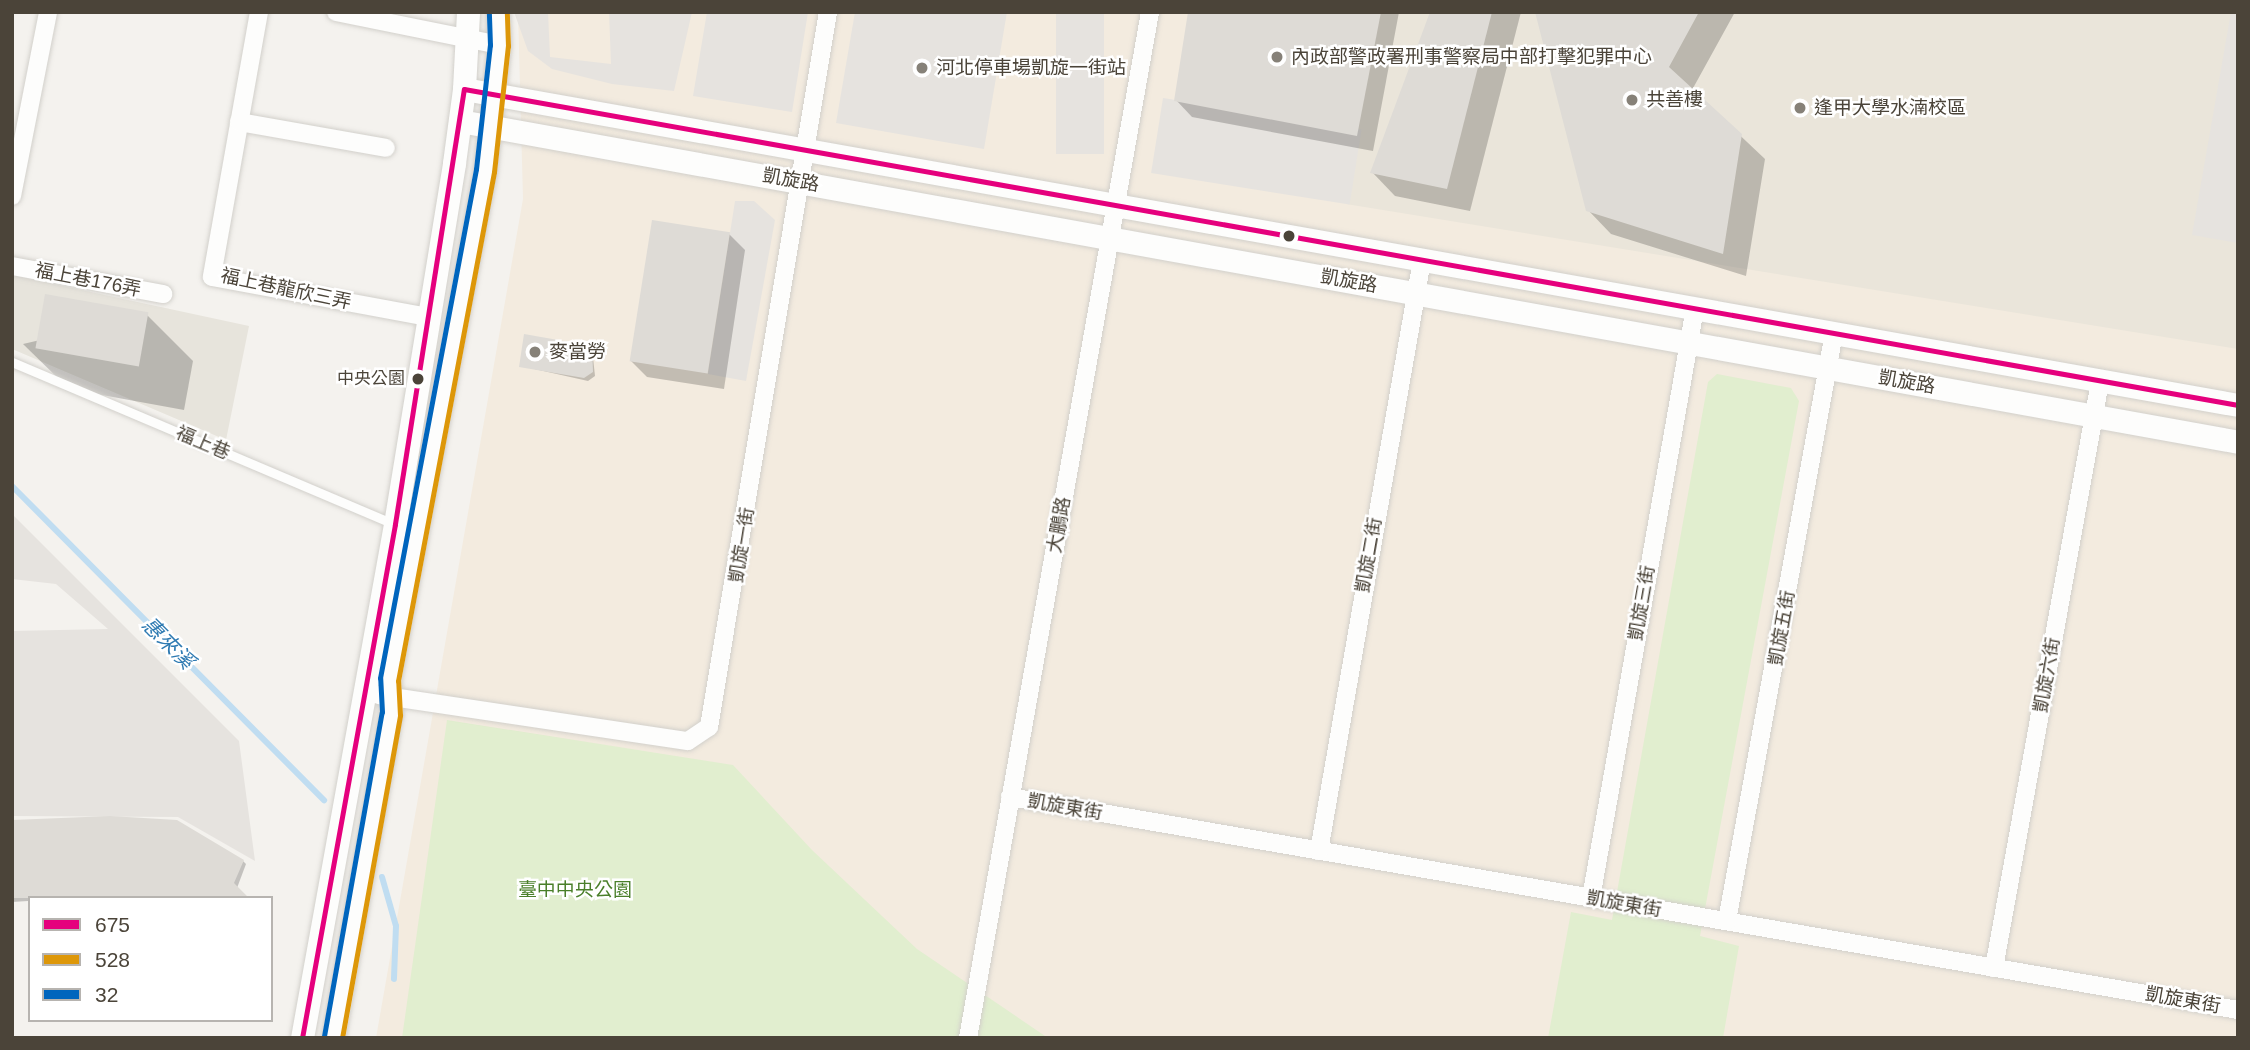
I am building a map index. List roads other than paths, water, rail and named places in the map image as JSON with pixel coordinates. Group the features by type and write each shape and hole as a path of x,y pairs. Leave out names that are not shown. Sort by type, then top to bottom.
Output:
{"street":[{"path":"12,196 20,115 48,12"},
{"path":"259,12 239,122 386,148"},
{"path":"336,12 499,45"},
{"path":"302,1038 395,524 460,121 469,38 468,12"},
{"path":"333,1038 391,713 389,697 458,325 489,126 499,45 498,12"},
{"name":"凱旋一街","path":"364,693 688,741 709,727 802,182 828,12"},
{"name":"大鵬路","path":"968,1038 1150,12"},
{"name":"凱旋路","path":"464,89 2238,405"},
{"name":"凱旋路","path":"460,121 2238,442"},
{"name":"福上巷龍欣三弄","path":"239,122 212,277 427,317"},
{"name":"凱旋二街","path":"1319,851 1422,260"},
{"name":"福上巷176弄","path":"12,266 163,294"},
{"name":"凱旋三街","path":"1591,898 1695,308"},
{"name":"凱旋五街","path":"1727,921 1834,333"},
{"name":"凱旋六街","path":"1994,968 2100,382"},
{"name":"凱旋東街","path":"1010,797 2238,1010"}],"lane":[{"name":"福上巷","path":"12,362 395,524"}],"waterway":[{"name":"惠來溪","path":"12,486 324,800"},
{"name":"惠來溪","path":"382,877 396,926 394,979"}],"place":[{"name":"內政部警政署刑事警察局中部打擊犯罪中心","path":"1277,57"},
{"name":"河北停車場凱旋一街站","path":"922,68"},
{"name":"共善樓","path":"1632,100"},
{"name":"逢甲大學水湳校區","path":"1800,108"},
{"name":"麥當勞","path":"535,352"},
{"name":"中央公園","path":"418,379"}],"park label":[{"name":"臺中中央公園","path":"575,890"}]}
